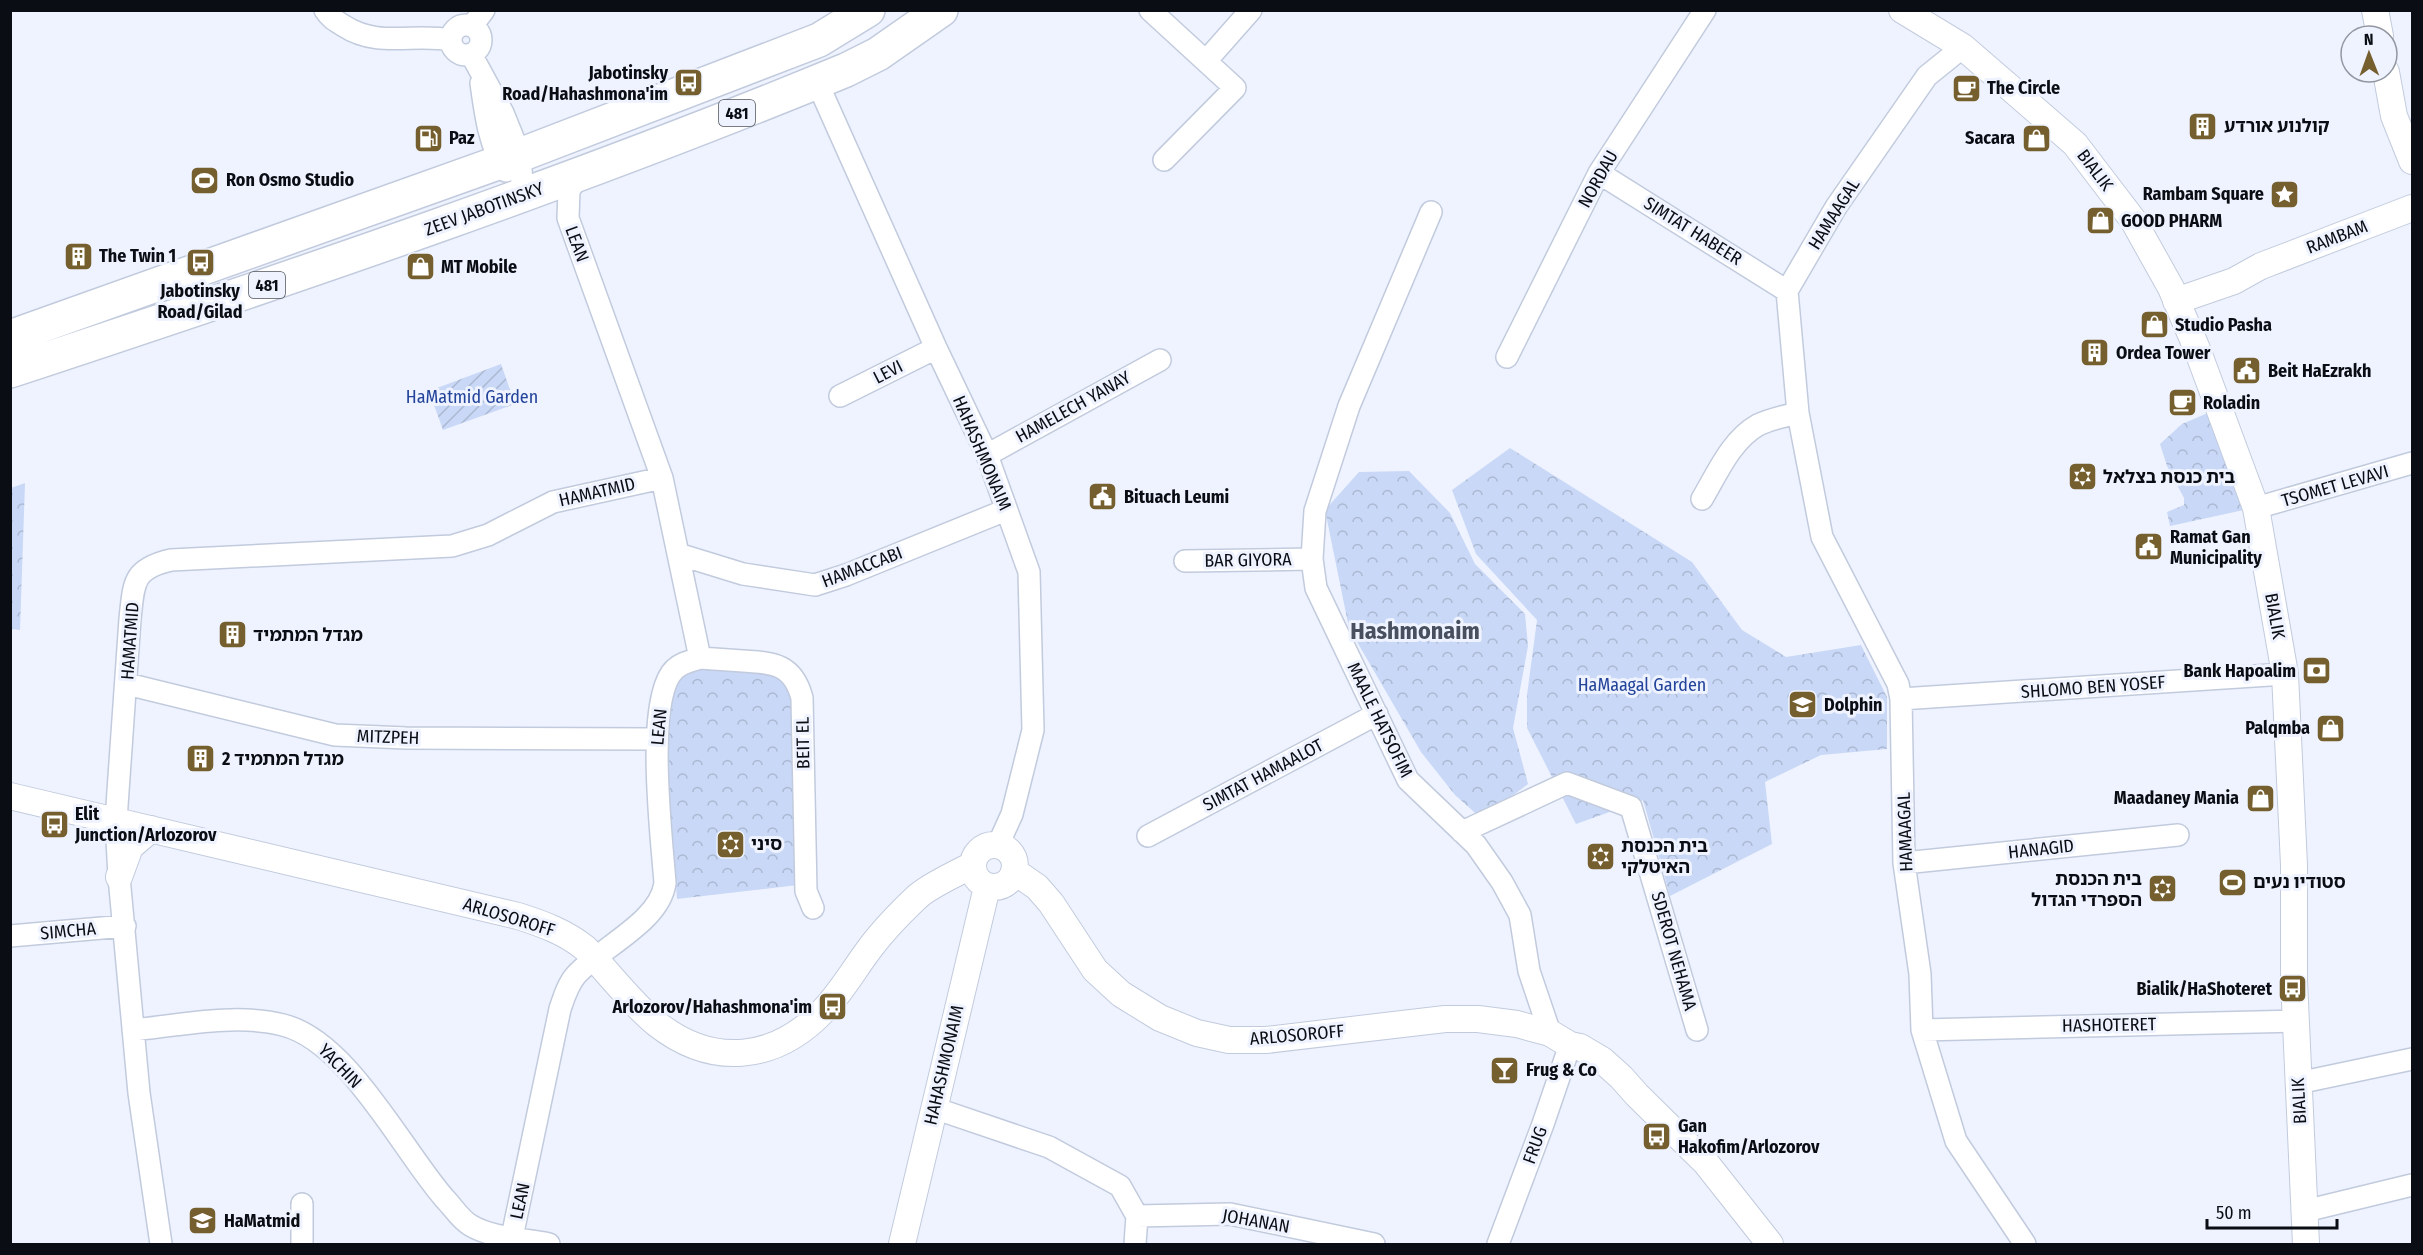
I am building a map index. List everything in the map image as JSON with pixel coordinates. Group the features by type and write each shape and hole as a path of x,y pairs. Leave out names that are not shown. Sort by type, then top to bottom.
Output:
{"main road":[{"name":"481","path":"10,337 510,159 819,40 868,10"},
{"name":"ZEEV JABOTINSKY","path":"10,371 248,292 581,174 817,82 878,54 941,10"}],"street":[{"path":"325,10 330,17 356,34 384,39 434,37 451,40"},
{"path":"1150,10 1235,88 1164,160"},
{"path":"1206,61 1251,10"},
{"name":"NORDAU","path":"1507,357 1599,173 1705,10"},
{"name":"BIALIK","path":"1902,10 1963,47 2075,144 2133,220 2174,295 2197,349 2256,508 2285,674 2294,845 2298,1083 2307,1245"},
{"path":"478,18 458,27 451,40 457,52 476,63 503,113 510,159 523,196"},
{"path":"476,63 481,38 476,28 478,18"},
{"name":"HAMAAGAL","path":"1963,47 1927,76 1836,207 1787,291 1798,412 1822,537 1898,684 1901,699 1904,863 1920,974 1922,1030 1956,1142 2025,1245"},
{"name":"HAHASHMONAIM","path":"817,82 936,348 987,454 1029,572 1033,730 1012,814 998,845"},
{"path":"2388,84 2394,116 2412,161"},
{"name":"SIMTAT HABEER","path":"1599,173 1787,291"},
{"name":"LEAN","path":"483,1239 512,1237 560,1009 566,990 575,976 594,958 651,912 664,894 656,739 661,702 673,670 684,663 700,658 662,478 567,218 569,190 581,174"},
{"name":"RAMBAM","path":"2174,295 2229,271 2261,266 2412,208"},
{"name":"MAALE HATSOFIM","path":"1431,212 1349,406 1315,511 1312,559 1316,588 1408,780 1476,845 1502,882 1520,915 1529,971 1560,1039"},
{"name":"LEVI","path":"840,396 936,348"},
{"name":"HAMELECH YANAY","path":"987,454 1160,360"},
{"path":"1702,500 1742,436 1758,425 1798,412"},
{"name":"TSOMET LEVAVI","path":"2256,508 2412,465"},
{"name":"HAMATMID","path":"161,1245 139,1093 116,820 134,590 140,575 151,564 171,560 452,546 488,535 553,502 662,478"},
{"name":"HAMACCABI","path":"678,554 743,574 815,585 846,575 1006,510"},
{"name":"BAR GIYORA","path":"1185,561 1312,559"},
{"name":"BEIT EL","path":"700,658 773,663 787,670 798,684 802,698 806,891 813,908"},
{"name":"SHLOMO BEN YOSEF","path":"1901,699 2285,674"},
{"name":"MITZPEH","path":"127,684 335,735 406,738 656,739"},
{"name":"SIMTAT HAMAALOT","path":"1148,836 1377,714"},
{"name":"SDEROT NEHAMA","path":"1462,831 1567,783 1631,807 1697,1030"},
{"name":"ARLOSOROFF","path":"10,796 518,916 547,926 573,938 657,1024 676,1037 706,1050 730,1054 757,1052 777,1045 799,1031 824,1010 867,952 918,895 972,865"},
{"path":"119,877 130,847 151,829"},
{"name":"HANAGID","path":"1904,863 2178,835"},
{"path":"998,845 1010,852 1015,865 1014,871 1007,883 1001,886 987,886 976,878 972,865 974,858 984,847 998,845"},
{"name":"ARLOSOROFF","path":"1014,871 1029,879 1044,895 1095,970 1121,994 1160,1018 1197,1033 1229,1040 1266,1040 1445,1019 1478,1019 1517,1024 1580,1047 1602,1060 1622,1077 1637,1095 1706,1163 1770,1245"},
{"name":"HAHASHMONAIM","path":"902,1245 987,886"},
{"name":"SIMCHA","path":"10,936 125,926"},
{"name":"YACHIN","path":"133,1030 232,1021 260,1021 285,1025 317,1042 341,1064 382,1113 429,1181 483,1239"},
{"name":"HASHOTERET","path":"1922,1030 2296,1021"},
{"name":"FRUG","path":"1497,1245 1543,1124 1560,1039"},
{"path":"2298,1083 2412,1059"},
{"path":"934,1108 1049,1147 1120,1186 1137,1216 1135,1245"},
{"path":"2305,1210 2412,1185"},
{"path":"302,1204 302,1245"},
{"name":"JOHANAN","path":"1137,1216 1230,1214 1374,1245"},
{"path":"512,1237 549,1245"}],"green space":[{"name":"HaMatmid Garden","path":"501,364 515,404 443,430 429,391"},
{"path":"2217,409 2253,508 2170,526 2167,512 2184,505 2184,498 2167,466 2160,444 2182,424"},
{"name":"HaMaagal Garden","path":"1510,448 1692,562 1742,630 1786,657 1861,645 1887,697 1887,749 1821,755 1765,782 1772,844 1670,896 1643,800 1576,824 1527,728 1527,695 1537,620 1476,554 1452,490"},
{"path":"1409,471 1450,513 1475,564 1525,614 1528,646 1513,728 1528,784 1482,819 1455,795 1421,752 1349,628 1325,510 1359,472"},
{"path":"25,483 20,630 11,629 11,488"},
{"path":"708,664 771,668 797,699 798,885 677,899 665,738 673,685 684,673"}],"place":[{"name":"Jabotinsky Road/Hahashmona'im","path":"689,83"},
{"name":"The Circle","path":"1966,88"},
{"name":"קולנוע אורדע","path":"2203,126"},
{"name":"Paz","path":"428,138"},
{"name":"Sacara","path":"2036,138"},
{"name":"Ron Osmo Studio","path":"205,180"},
{"name":"Rambam Square","path":"2285,194"},
{"name":"GOOD PHARM","path":"2100,221"},
{"name":"The Twin 1","path":"78,256"},
{"name":"Jabotinsky Road/Gilad","path":"200,262"},
{"name":"MT Mobile","path":"420,267"},
{"name":"Studio Pasha","path":"2154,325"},
{"name":"Ordea Tower","path":"2095,353"},
{"name":"Beit HaEzrakh","path":"2247,371"},
{"name":"Roladin","path":"2182,403"},
{"name":"בית כנסת בצלאל","path":"2082,477"},
{"name":"Bituach Leumi","path":"1103,497"},
{"name":"Ramat Gan Municipality","path":"2149,547"},
{"name":"מגדל המתמיד","path":"232,635"},
{"name":"Bank Hapoalim","path":"2317,671"},
{"name":"Dolphin","path":"1803,705"},
{"name":"Palqmba","path":"2331,728"},
{"name":"מגדל המתמיד 2","path":"201,759"},
{"name":"Maadaney Mania","path":"2260,798"},
{"name":"Elit Junction/Arlozorov","path":"54,824"},
{"name":"סיני","path":"730,844"},
{"name":"בית הכנסת האיטלקי","path":"1600,856"},
{"name":"סטודיו נעים","path":"2232,882"},
{"name":"בית הכנסת הספרדי הגדול","path":"2163,889"},
{"name":"Bialik/HaShoteret","path":"2293,989"},
{"name":"Arlozorov/Hahashmona'im","path":"833,1007"},
{"name":"Frug & Co","path":"1505,1070"},
{"name":"Gan Hakofim/Arlozorov","path":"1657,1136"},
{"name":"HaMatmid","path":"203,1221"}],"district":[{"name":"Hashmonaim","path":"1415,631"}]}
